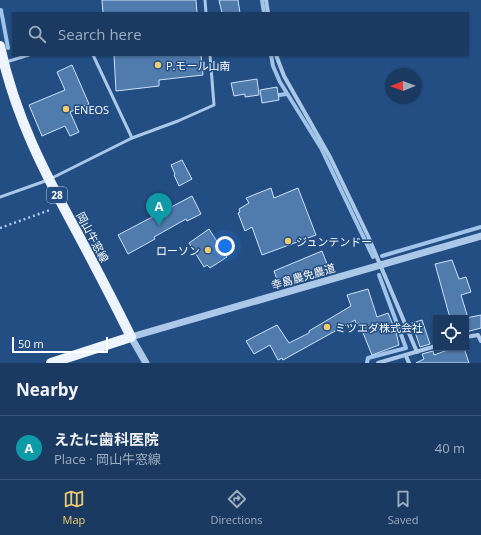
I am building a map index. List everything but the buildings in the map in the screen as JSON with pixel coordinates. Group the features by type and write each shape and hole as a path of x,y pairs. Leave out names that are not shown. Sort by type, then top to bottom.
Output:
{"main road":[{"name":"岡山牛窓線","path":"0,46 3,62 18,112 48,180 131,337"},
{"path":"51,363 131,337"}],"street":[{"path":"266,0 268,12"},
{"path":"276,56 284,76 330,156 368,236 417,352"},
{"name":"幸島農免農道","path":"131,337 481,236"},
{"path":"469,336 478,335 481,341"},
{"path":"131,337 146,363"},
{"path":"378,363 433,347"},
{"path":"406,356 409,363"}],"lane":[{"path":"205,0 206,12"},
{"path":"3,62 26,56"},
{"path":"93,56 132,138"},
{"path":"0,197 48,180 132,138 178,121 214,105 210,56"}],"path":[{"path":"0,228 50,210"}],"waterway":[{"path":"262,0 264,12"},
{"path":"1,10 8,48"},
{"path":"271,56 273,66 280,82 321,148 373,257"},
{"path":"273,96 286,94"},
{"path":"382,256 481,227"},
{"path":"367,363 368,358 406,348 379,275"}],"place":[{"name":"P.モール山南","path":"158,65"},
{"name":"ENEOS","path":"66,109"},
{"name":"えたに歯科医院","path":"159,226"},
{"name":"ジュンテンドー","path":"288,241"},
{"name":"ローソン","path":"208,250"},
{"name":"ミツエダ株式会社","path":"327,327"}]}
